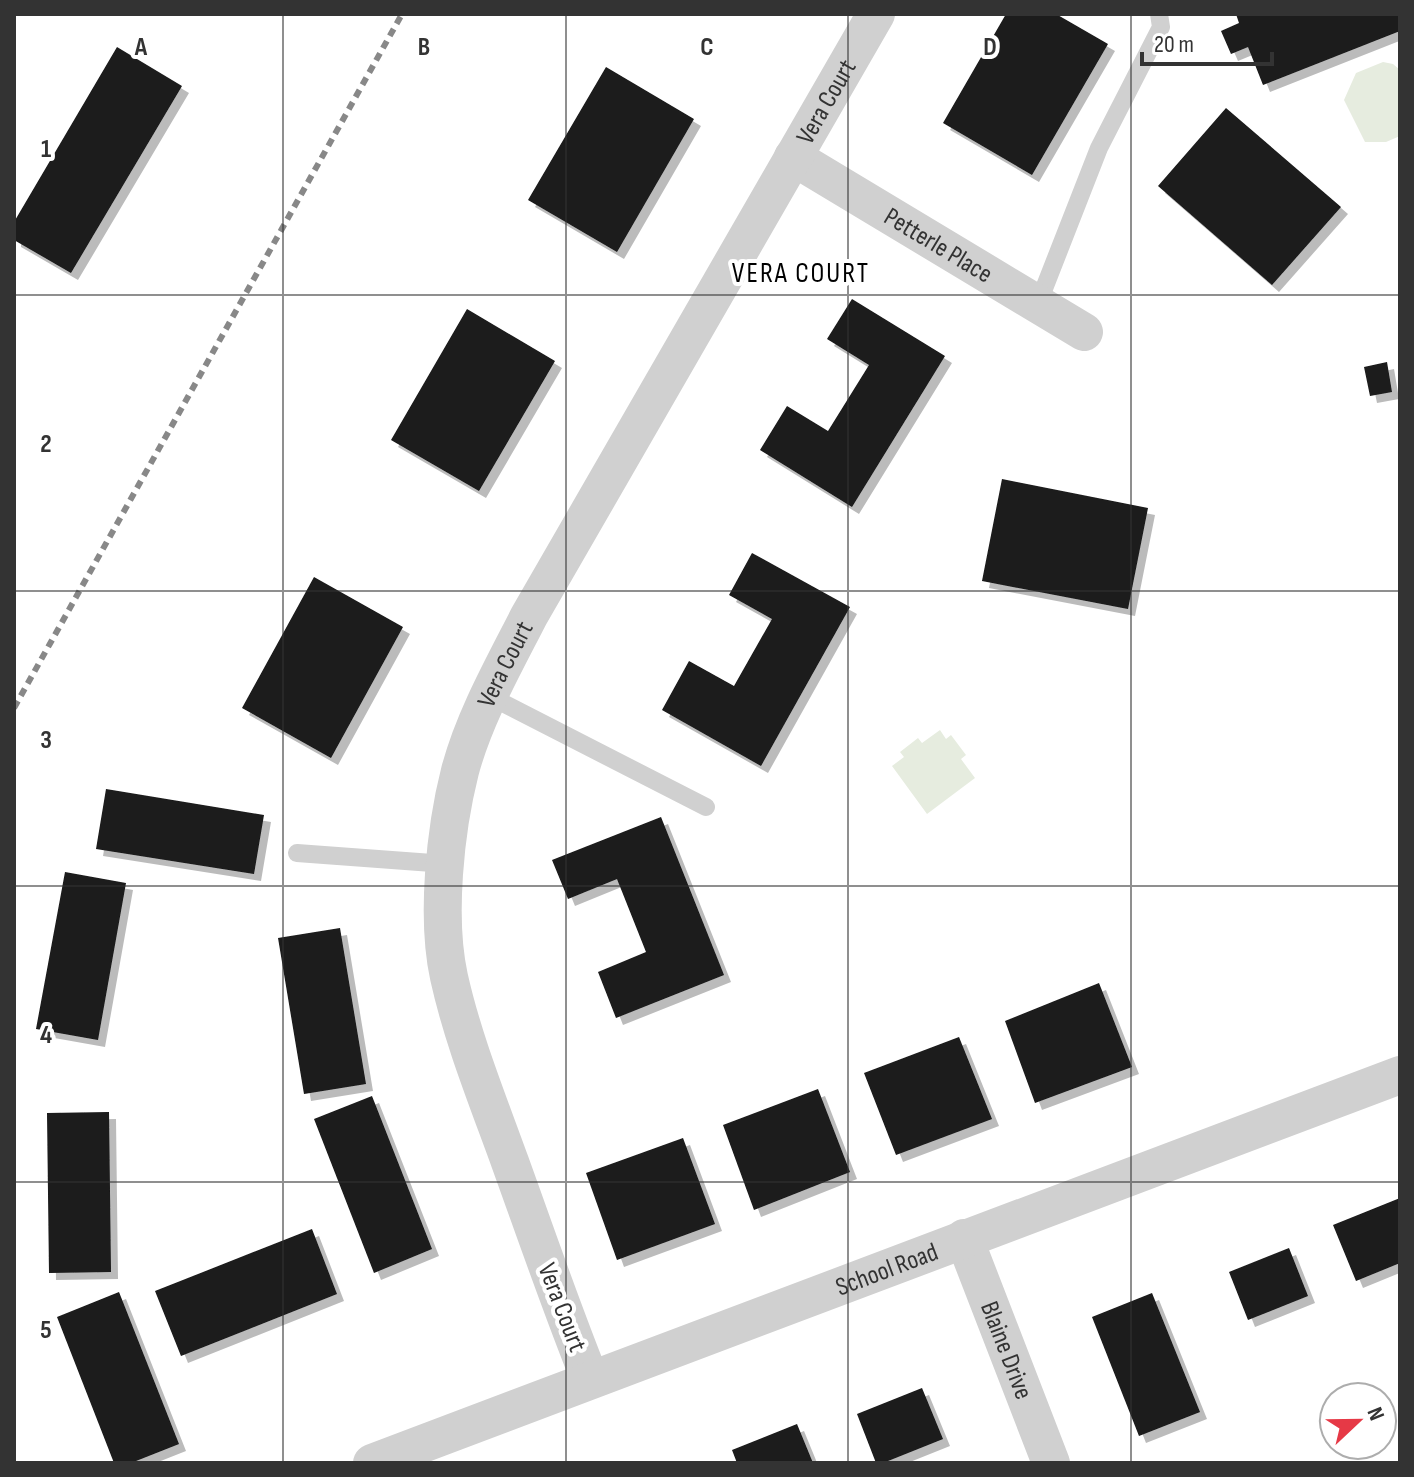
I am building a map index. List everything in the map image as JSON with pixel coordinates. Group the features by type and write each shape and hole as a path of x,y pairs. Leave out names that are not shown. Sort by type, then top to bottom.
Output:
{"street":[{"name":"Vera Court","path":"590,1379 462,1027 448,974 441,911 460,771 489,696 529,616 876,14"},
{"name":"Petterle Place","path":"793,157 1084,332"},
{"name":"School Road","path":"372,1463 1400,1075"},
{"name":"Blaine Drive","path":"964,1238 1051,1463"}],"lane":[{"path":"1038,304 1099,148 1161,27 1159,14"},
{"path":"489,696 706,807"},
{"path":"297,853 446,864"}],"shaded area":[{"path":"1383,62 1393,64 1400,70 1400,136 1386,142 1365,142 1344,100 1356,73"},
{"path":"940,730 946,739 951,735 966,755 961,759 975,778 927,814 892,766 904,757 900,752 918,738 922,743"}],"building":[{"path":"1006,14 1056,14 1108,44 1032,175 943,123"},
{"path":"1236,14 1400,14 1400,31 1263,85 1248,47 1231,54 1221,31 1239,23"},
{"path":"117,47 182,86 71,273 14,240 14,222"},
{"path":"606,67 694,119 617,252 528,200"},
{"path":"1226,108 1341,207 1272,285 1158,186"},
{"path":"852,299 945,356 852,507 760,450 787,406 828,431 869,365 827,339"},
{"path":"467,309 555,361 479,491 391,440"},
{"path":"1387,362 1392,392 1370,396 1364,367"},
{"path":"1002,479 1148,508 1128,609 982,581"},
{"path":"752,553 850,607 761,766 662,710 689,661 734,686 772,619 729,595"},
{"path":"314,577 403,627 331,758 242,708"},
{"path":"106,789 264,815 254,874 96,849"},
{"path":"661,817 724,975 616,1018 598,972 646,952 617,879 568,899 552,860"},
{"path":"65,872 126,883 98,1040 36,1029"},
{"path":"340,928 366,1084 304,1094 278,938"},
{"path":"1099,983 1132,1067 1035,1103 1005,1021"},
{"path":"959,1037 992,1119 896,1155 864,1073"},
{"path":"818,1089 850,1172 754,1210 723,1125"},
{"path":"372,1096 432,1249 374,1273 314,1119"},
{"path":"109,1112 111,1272 49,1273 47,1113"},
{"path":"683,1138 715,1224 617,1260 586,1173"},
{"path":"1400,1198 1400,1263 1356,1281 1333,1225"},
{"path":"312,1229 337,1294 181,1356 155,1291"},
{"path":"1289,1248 1308,1296 1248,1320 1229,1272"},
{"path":"119,1292 179,1444 131,1463 114,1463 57,1317"},
{"path":"1152,1293 1200,1412 1139,1436 1092,1317"},
{"path":"922,1388 943,1439 876,1463 857,1414"},
{"path":"797,1424 813,1463 737,1463 732,1450"}],"railway":[{"path":"14,708 402,14"}],"district":[{"name":"VERA COURT","path":"801,272"}]}
